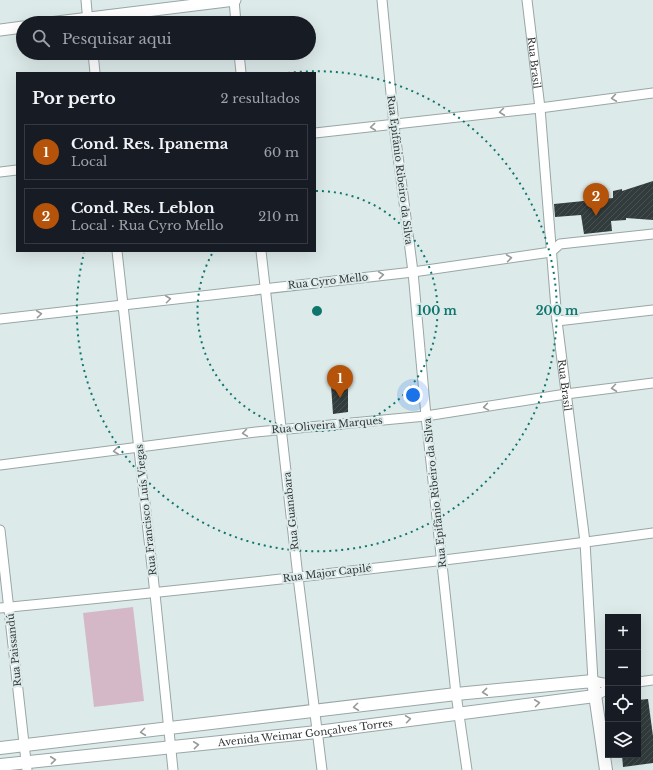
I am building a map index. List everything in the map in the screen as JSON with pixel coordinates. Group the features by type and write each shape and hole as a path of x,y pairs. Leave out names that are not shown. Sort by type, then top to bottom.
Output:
{"main road":[{"name":"Avenida Weimar Gonçalves Torres","path":"0,748 456,694 594,681"},
{"name":"Rua Brasil","path":"594,681 606,770"},
{"name":"Avenida Weimar Gonçalves Torres","path":"0,766 26,766 170,747 317,732 460,712 595,696"}],"street":[{"path":"86,0 88,16"},
{"path":"117,16 234,0 235,16"},
{"name":"Rua Epifânio Ribeiro da Silva","path":"382,0 394,125 413,272 426,416 443,560 456,694 460,712 467,770"},
{"name":"Rua Brasil","path":"527,0 540,108 557,321 585,542 594,681"},
{"path":"0,30 16,27"},
{"path":"94,60 95,72"},
{"path":"240,60 241,72"},
{"path":"316,133 540,108 653,93"},
{"path":"0,172 16,170"},
{"name":"Rua Cyro Mello","path":"0,319 266,287 413,272 551,252 560,244 653,234"},
{"name":"Rua Francisco Luís Viegas","path":"117,252 173,770"},
{"name":"Rua Guanabara","path":"262,252 298,577 322,770"},
{"path":"557,321 653,310"},
{"name":"Rua Oliveira Marques","path":"0,465 282,429 426,416 566,394 653,383"},
{"name":"Rua Paissandú","path":"0,530 10,608 26,766"},
{"name":"Rua Major Capilé","path":"0,608 155,594 443,560 653,532"},
{"path":"641,682 653,680"},
{"name":"Avenida Weimar Gonçalves Torres","path":"594,681 605,683"},
{"name":"Avenida Weimar Gonçalves Torres","path":"595,696 605,691"}],"shaded area":[{"path":"133,607 144,701 94,707 83,613"}],"building":[{"path":"653,181 653,220 626,218 626,220 611,221 612,231 584,234 581,215 555,217 554,204 613,198 613,191 622,189 622,191"},
{"path":"348,383 348,412 333,414 331,385"},
{"path":"648,699 653,736 653,763 623,767 622,758 641,758 641,700"}],"place":[{"name":"Cond. Res. Leblon","path":"596,216"},
{"name":"Cond. Res. Ipanema","path":"340,398"}]}
